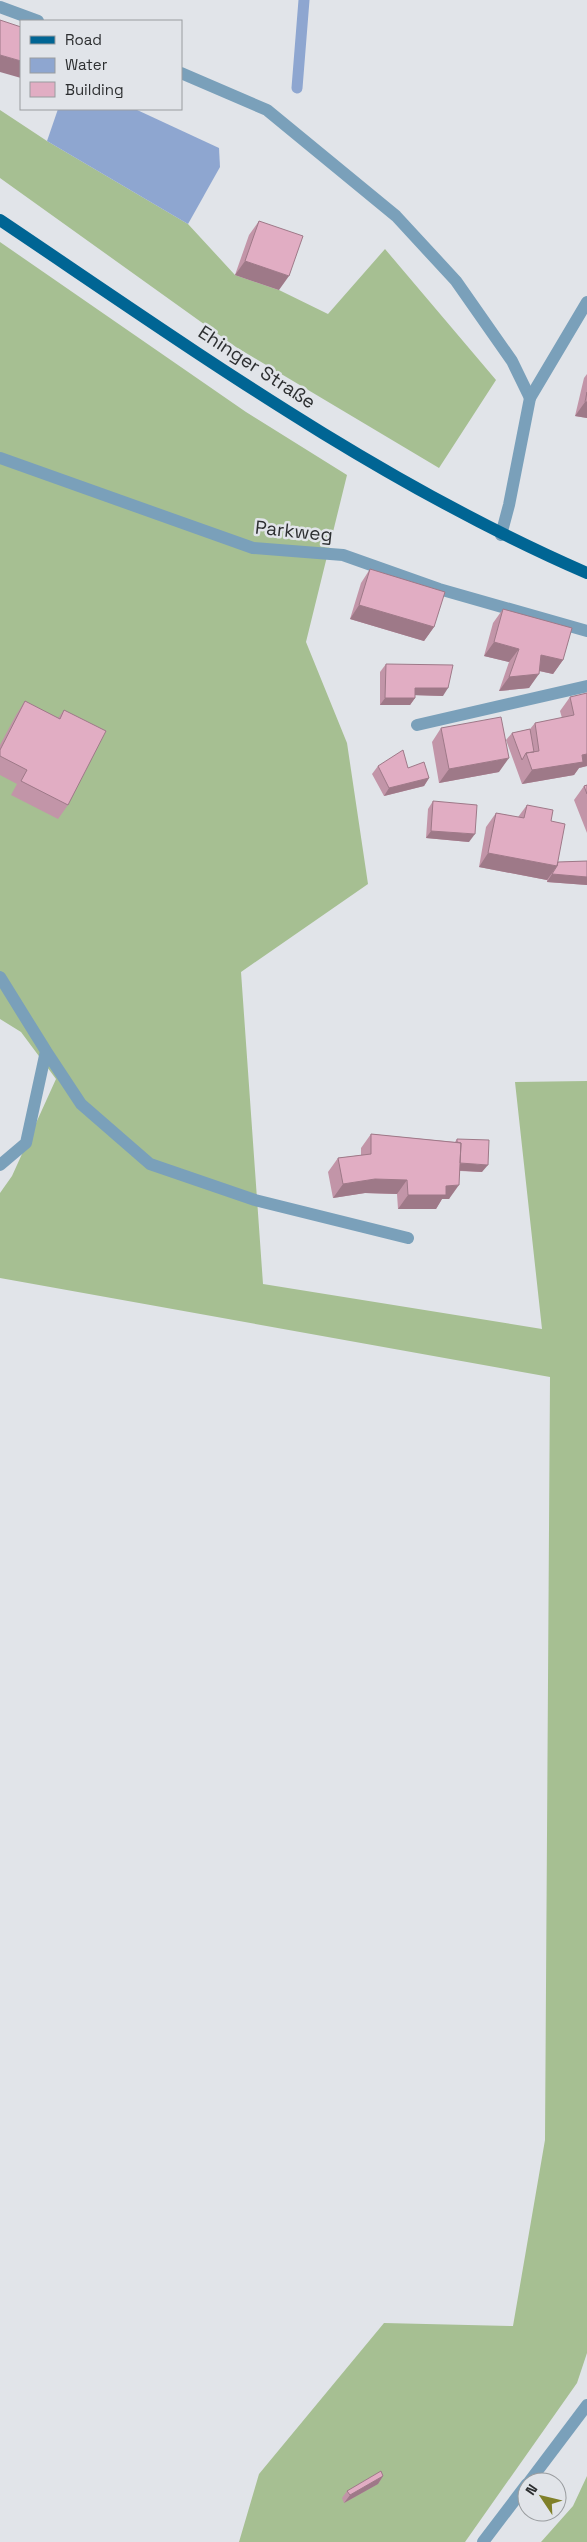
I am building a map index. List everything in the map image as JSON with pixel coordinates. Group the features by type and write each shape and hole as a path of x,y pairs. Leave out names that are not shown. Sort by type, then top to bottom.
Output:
{"main road":[{"name":"Ehinger Straße","path":"0,220 244,384 432,498 501,534 587,573"}],"street":[{"path":"0,7 35,20"},
{"path":"182,73 267,110 396,216 456,281 512,361 530,398"},
{"path":"501,534 509,505 530,398 587,302"},
{"name":"Parkweg","path":"0,458 253,548 343,555 439,588 587,631"},
{"path":"417,725 587,686"},
{"path":"0,977 81,1104 150,1164 255,1200 408,1238"},
{"path":"0,1165 26,1144 46,1051"},
{"path":"536,2472 587,2405"},
{"path":"483,2542 517,2497"}],"green space":[{"path":"0,110 47,141 188,224 235,275 279,290 328,314 385,249 496,380 439,468 236,347 0,178"},
{"path":"0,242 246,412 347,475 306,642 347,743 368,884 241,972 263,1284 542,1329 515,1082 587,1081 587,2353 577,2383 465,2542 239,2542 259,2474 384,2323 513,2326 545,2140 550,1377 0,1278 0,1193 12,1176 56,1079 21,1032 0,1019"},
{"path":"587,2476 587,2542 541,2542 559,2522 567,2522 567,2513 573,2506"}],"water":[{"path":"58,110 137,110 219,148 220,167 188,224 47,141"}],"building":[{"path":"0,20 20,27 20,61 0,55"},
{"path":"259,221 303,236 289,276 245,261"},
{"path":"370,569 445,592 434,627 359,605"},
{"path":"503,609 572,628 563,660 541,655 539,674 509,677 519,649 494,642"},
{"path":"386,664 453,665 448,688 415,688 415,698 385,698"},
{"path":"587,693 587,754 582,755 583,762 532,770 526,753 539,751 535,723 574,715 570,697"},
{"path":"25,701 60,719 64,710 106,731 68,805 21,781 27,770 0,756 0,750"},
{"path":"501,717 509,758 449,769 441,728"},
{"path":"530,729 534,752 526,753 522,760 512,733"},
{"path":"403,750 408,768 424,762 429,778 389,788 378,766"},
{"path":"433,801 477,805 475,834 431,831"},
{"path":"527,805 553,810 551,821 565,824 557,866 488,853 496,813 524,818"},
{"path":"587,861 587,877 552,874 558,862"},
{"path":"371,1134 461,1143 459,1185 446,1186 446,1195 408,1195 407,1180 375,1179 343,1184 338,1158 371,1154"},
{"path":"457,1139 489,1140 488,1165 460,1163 461,1143 457,1142"},
{"path":"381,2471 383,2476 350,2495 347,2491"}],"waterway":[{"path":"297,88 304,0"}]}
